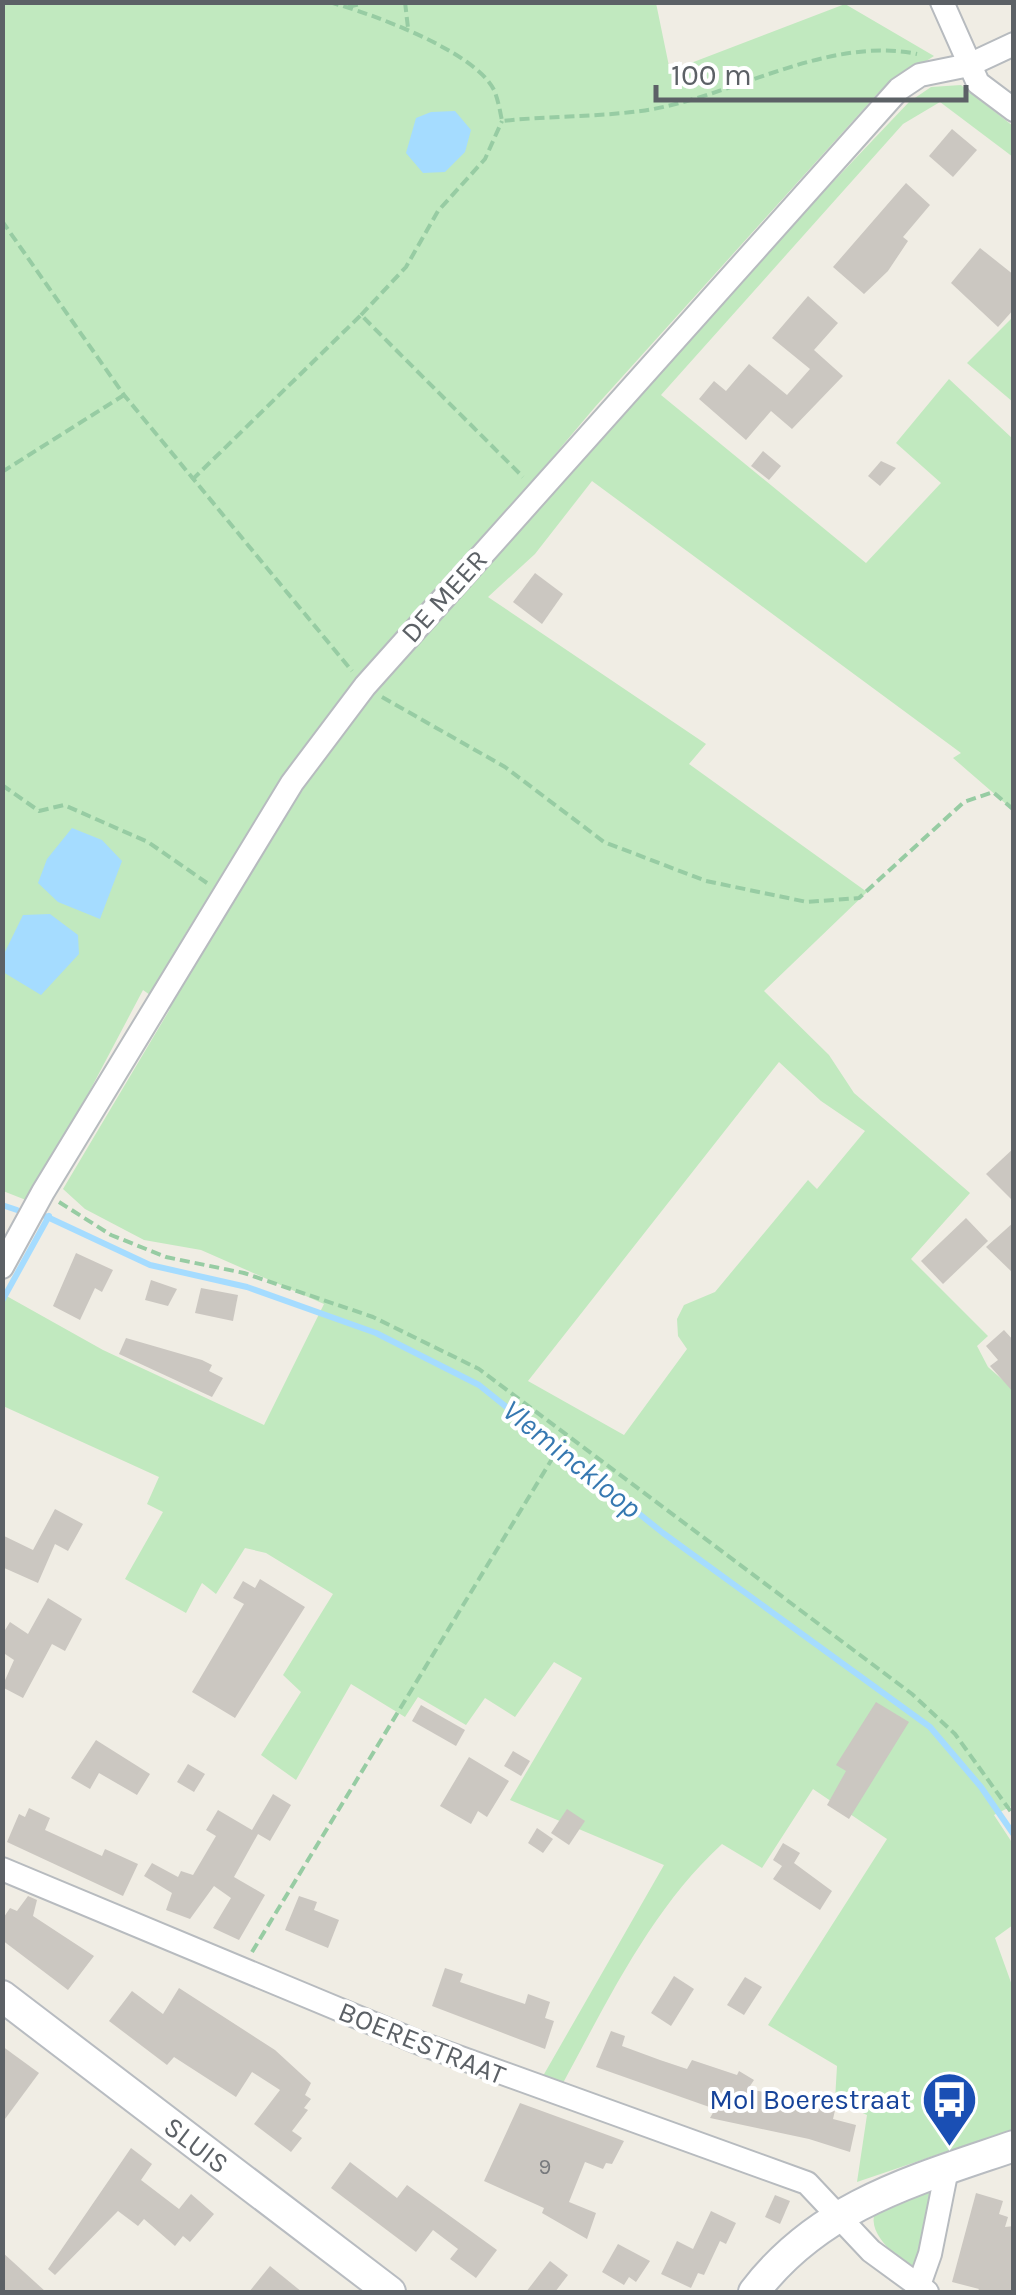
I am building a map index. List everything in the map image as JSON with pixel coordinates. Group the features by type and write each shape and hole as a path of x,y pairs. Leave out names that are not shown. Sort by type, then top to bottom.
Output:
{"street":[{"path":"942,2 978,83 1014,110"},
{"name":"DE MEER","path":"2,1267 43,1192 292,783 365,686 899,89 920,75 969,65 1014,44"},
{"name":"BOERESTRAAT","path":"2,1869 540,2090 790,2176 807,2184 840,2213 871,2251 923,2290"},
{"name":"SLUIS","path":"2,1996 390,2292"},
{"path":"754,2292 802,2239 868,2197 1014,2146"},
{"path":"923,2290 947,2168"}],"path":[{"path":"192,480 406,267 438,211 486,159 502,121 493,87 463,62 408,28 329,2"},
{"path":"347,7 367,2"},
{"path":"406,2 408,28"},
{"path":"502,121 641,111 722,92 822,57 906,52 922,55"},
{"path":"2,221 124,395 365,686 423,724 505,767 604,842 706,881 807,902 859,898 964,802 993,792 1014,810"},
{"path":"360,314 538,492"},
{"path":"2,472 124,395"},
{"path":"2,785 39,811 64,805 148,842 223,894"},
{"path":"43,1192 111,1235 166,1257 244,1273 374,1317 479,1369 912,1694 955,1734 1014,1816"},
{"path":"242,1969 565,1436"}],"green space":[{"path":"3,3 656,3 670,71 845,4 934,56 879,92 595,407 283,776 184,936 203,945 306,777 360,703 758,261 909,102 931,87 961,85 1013,126 1013,157 940,102 903,124 661,395 866,563 941,483 896,443 949,379 1013,439 1013,810 953,758 961,753 592,481 535,554 488,597 706,744 689,764 867,892 764,991 829,1055 854,1093 970,1193 911,1259 988,1336 977,1346 988,1367 1013,1389 1014,1805 994,1815 1013,1844 1013,1925 995,1938 1013,1988 1013,2129 857,2182 867,2115 835,2100 837,2066 768,2025 887,1839 813,1789 762,1868 722,1844 697,1869 633,1956 563,2083 543,2076 664,1865 510,1800 582,1678 554,1662 515,1717 485,1698 466,1725 418,1697 405,1717 351,1684 296,1780 261,1755 301,1692 283,1675 333,1594 266,1553 245,1548 216,1594 202,1583 186,1613 125,1579 163,1512 147,1504 159,1477 3,1406 3,1294 103,1350 264,1425 324,1304 201,1250 144,1240 85,1209 63,1189 170,1009 143,990 31,1202 3,1191","holes":["779,1062 821,1101 865,1131 817,1189 808,1180 715,1292 684,1305 677,1319 678,1336 687,1349 624,1435 528,1381"]},
{"path":"1013,317 1013,402 967,363"},
{"path":"934,2187 919,2273 880,2238 875,2211"}],"water":[{"path":"455,111 471,130 465,152 445,172 423,173 406,153 416,118 431,112"},
{"path":"72,828 102,840 122,861 100,919 58,902 38,883 47,859"},
{"path":"50,914 78,935 79,954 41,995 3,972 3,956 23,915"}],"building":[{"path":"952,129 977,150 953,177 929,156"},
{"path":"906,183 930,205 903,237 908,241 888,271 864,294 833,267"},
{"path":"980,248 1014,275 1014,309 998,327 951,283"},
{"path":"808,296 838,323 814,350 843,376 792,429 771,411 746,440 699,399 714,381 726,391 749,364 787,395 810,369 772,338"},
{"path":"763,451 781,466 769,480 751,466"},
{"path":"881,461 896,468 880,486 868,476"},
{"path":"535,573 563,594 542,624 513,602"},
{"path":"1014,1148 1014,1202 986,1174"},
{"path":"966,1218 988,1241 943,1284 921,1261"},
{"path":"1014,1222 1014,1274 986,1247"},
{"path":"76,1253 113,1270 102,1292 95,1288 80,1320 53,1306"},
{"path":"151,1280 177,1289 168,1306 145,1300"},
{"path":"201,1288 238,1295 233,1321 195,1313"},
{"path":"1004,1330 1014,1341 1014,1393 990,1366 998,1360 986,1346"},
{"path":"126,1338 202,1360 212,1365 209,1371 223,1378 212,1397 119,1354"},
{"path":"55,1509 83,1524 68,1551 55,1544 38,1583 2,1567 2,1535 33,1550"},
{"path":"260,1579 305,1607 235,1718 192,1692 244,1604 233,1598 243,1581 255,1588"},
{"path":"48,1598 82,1619 65,1651 52,1644 23,1698 2,1687 14,1660 2,1652 2,1635 10,1622 28,1634"},
{"path":"876,1702 909,1722 849,1819 827,1805 846,1771 836,1765"},
{"path":"421,1705 465,1730 456,1746 412,1721"},
{"path":"96,1740 150,1774 137,1795 99,1773 90,1789 71,1778"},
{"path":"513,1751 530,1761 521,1776 504,1766"},
{"path":"469,1757 509,1781 487,1817 478,1811 471,1824 440,1806"},
{"path":"188,1764 205,1774 194,1792 177,1782"},
{"path":"273,1794 291,1805 270,1841 258,1834 234,1877 265,1895 239,1940 213,1928 231,1898 214,1886 190,1919 166,1910 172,1893 144,1876 152,1863 178,1877 181,1871 193,1875 216,1836 206,1830 218,1810 252,1830"},
{"path":"29,1808 50,1818 45,1830 102,1856 105,1849 138,1864 123,1896 7,1842 19,1814 25,1817"},
{"path":"567,1809 585,1821 569,1845 551,1833"},
{"path":"537,1828 553,1839 543,1853 528,1843"},
{"path":"783,1843 800,1853 794,1863 832,1891 820,1910 773,1879 782,1866 773,1860"},
{"path":"28,1896 37,1900 33,1916 94,1956 68,1990 2,1940 2,1920 10,1908 17,1911"},
{"path":"299,1896 317,1902 314,1910 339,1920 328,1948 285,1930"},
{"path":"445,1968 463,1974 460,1982 525,2004 528,1994 550,2002 545,2018 554,2021 545,2049 432,2006"},
{"path":"674,1976 694,1989 671,2026 651,2013"},
{"path":"745,1977 762,1987 744,2015 727,2005"},
{"path":"179,1988 275,2050 311,2083 305,2095 311,2099 304,2108 308,2110 292,2131 302,2138 291,2152 254,2124 280,2090 252,2072 236,2097 174,2057 167,2065 109,2021 132,1991 163,2014"},
{"path":"611,2031 625,2036 622,2046 687,2069 692,2060 737,2075 739,2071 754,2080 748,2089 836,2106 833,2119 856,2125 850,2152 710,2118 715,2109 596,2067"},
{"path":"2,2046 39,2073 2,2123"},
{"path":"520,2103 624,2141 612,2164 606,2163 603,2169 585,2162 569,2202 596,2213 587,2239 542,2213 544,2208 484,2181"},
{"path":"131,2148 152,2164 141,2180 179,2209 191,2194 214,2214 190,2242 183,2236 175,2246 144,2219 138,2226 118,2211 55,2275 48,2269"},
{"path":"350,2162 397,2198 407,2185 497,2250 476,2278 450,2259 458,2249 433,2230 416,2252 331,2188"},
{"path":"976,2193 1003,2201 999,2214 1008,2217 1005,2227 1014,2226 1014,2292 977,2292 979,2289 952,2282"},
{"path":"775,2195 790,2201 780,2224 765,2217"},
{"path":"711,2211 736,2223 726,2244 720,2241 704,2275 698,2273 691,2288 661,2274 677,2241 693,2249"},
{"path":"618,2244 650,2261 636,2282 629,2277 624,2285 602,2272"},
{"path":"2,2252 46,2292 2,2292"},
{"path":"550,2261 568,2275 555,2292 526,2292"},
{"path":"270,2266 302,2292 249,2292"}],"waterway":[{"path":"2,1205 17,1210"},
{"name":"Vleminckloop","path":"43,1215 150,1265 247,1287 376,1333 479,1385 663,1533 930,1727 981,1787 1014,1835"},
{"name":"Vleminckloop","path":"2,1301 49,1216"}],"place":[{"name":"Mol Boerestraat","path":"950,2148"}]}
